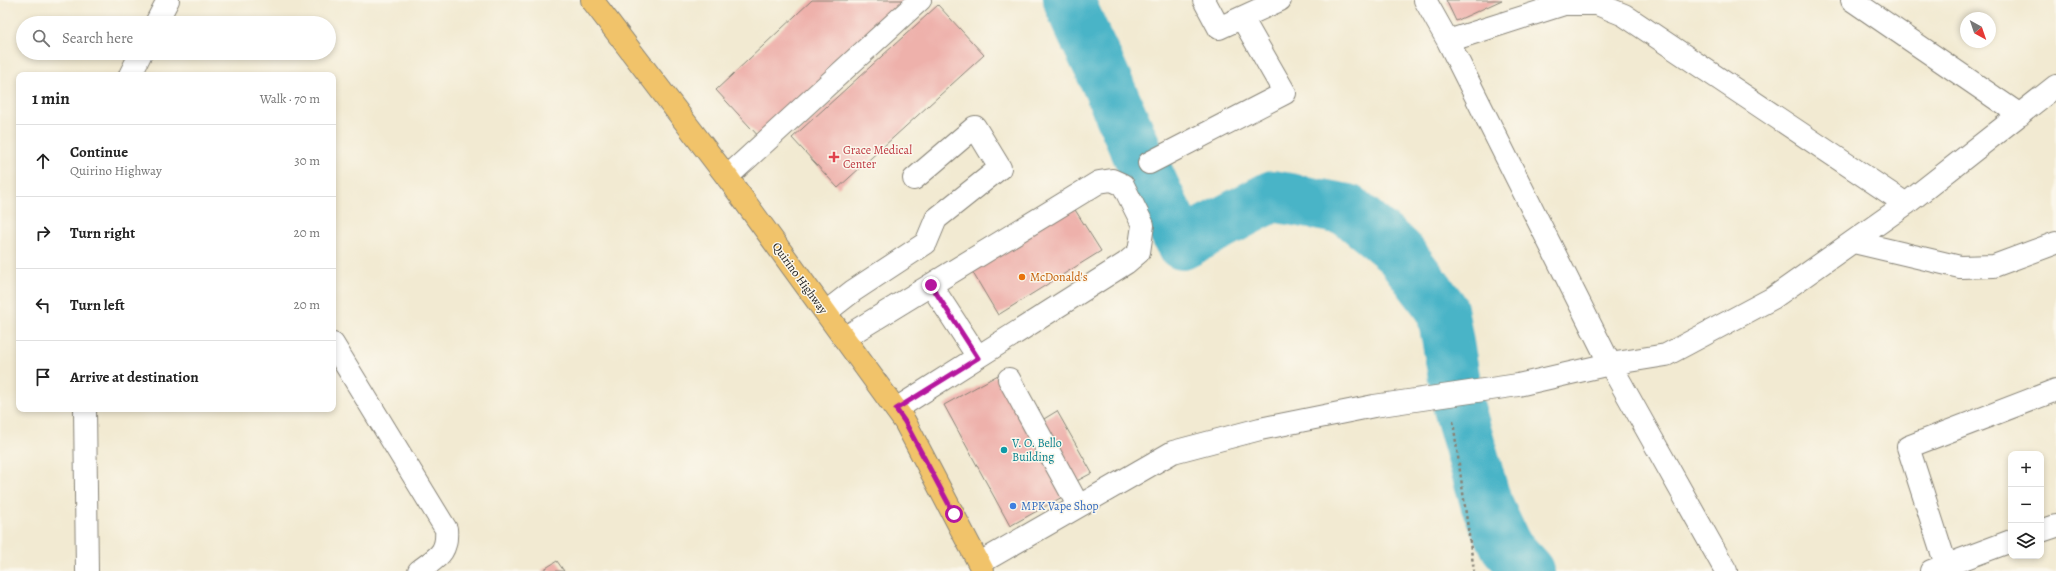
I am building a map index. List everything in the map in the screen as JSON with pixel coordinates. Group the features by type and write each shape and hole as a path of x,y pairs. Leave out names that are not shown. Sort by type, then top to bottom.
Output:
{"main road":[{"name":"Quirino Highway","path":"592,0 727,177 905,422 930,466 982,567"}],"street":[{"path":"160,16 168,0"},
{"path":"727,177 920,0"},
{"path":"1204,0 1219,28 1280,0"},
{"path":"1425,0 1448,41 1610,364 1726,571"},
{"path":"1852,0 2020,114"},
{"path":"1448,41 1564,4 1596,4 1624,15 1906,204"},
{"path":"1148,163 1285,93 1242,18"},
{"path":"132,72 138,60"},
{"path":"982,567 1078,506 1173,452 1260,429 1374,406 1518,385 1610,364 1666,355 1773,298 1906,204 2056,86"},
{"path":"826,312 853,291 926,243 936,219 1000,168 975,127 914,179"},
{"path":"844,338 1099,182 1112,180 1123,185 1143,225 1139,252 1126,263 896,409"},
{"path":"1854,242 1960,266 1994,266 2056,243"},
{"path":"931,285 978,358"},
{"path":"336,349 446,529 448,542 441,554 419,571"},
{"path":"1009,379 1078,506"},
{"path":"2008,543 1938,568 1908,447 2056,390"},
{"path":"85,412 87,571"},
{"path":"2044,530 2056,526"}],"path":[{"path":"1440,396 1453,420 1474,571"}],"building":[{"path":"812,0 909,0 761,139 716,90"},
{"path":"1446,0 1502,0 1456,21"},
{"path":"938,5 984,55 838,188 792,138"},
{"path":"1072,205 1101,251 998,315 970,268"},
{"name":"V. O. Bello Building","path":"998,375 1064,496 1010,526 944,405"},
{"path":"1057,411 1092,473 1073,483 1039,422"},
{"path":"557,561 564,571 541,571"}],"waterway":[{"path":"1069,0 1077,21 1142,163 1182,244 1273,196 1348,210 1398,251 1442,309 1454,377"},
{"path":"1459,408 1486,503 1506,546 1529,571"}],"place":[{"name":"Grace Medical Center","path":"834,157"},
{"name":"McDonald's","path":"1022,277"},
{"name":"V. O. Bello Building","path":"1004,450"},
{"name":"MPK Vape Shop","path":"1013,506"}],"route":[{"path":"931,285 978,358 896,409 930,466 954,514"}]}
